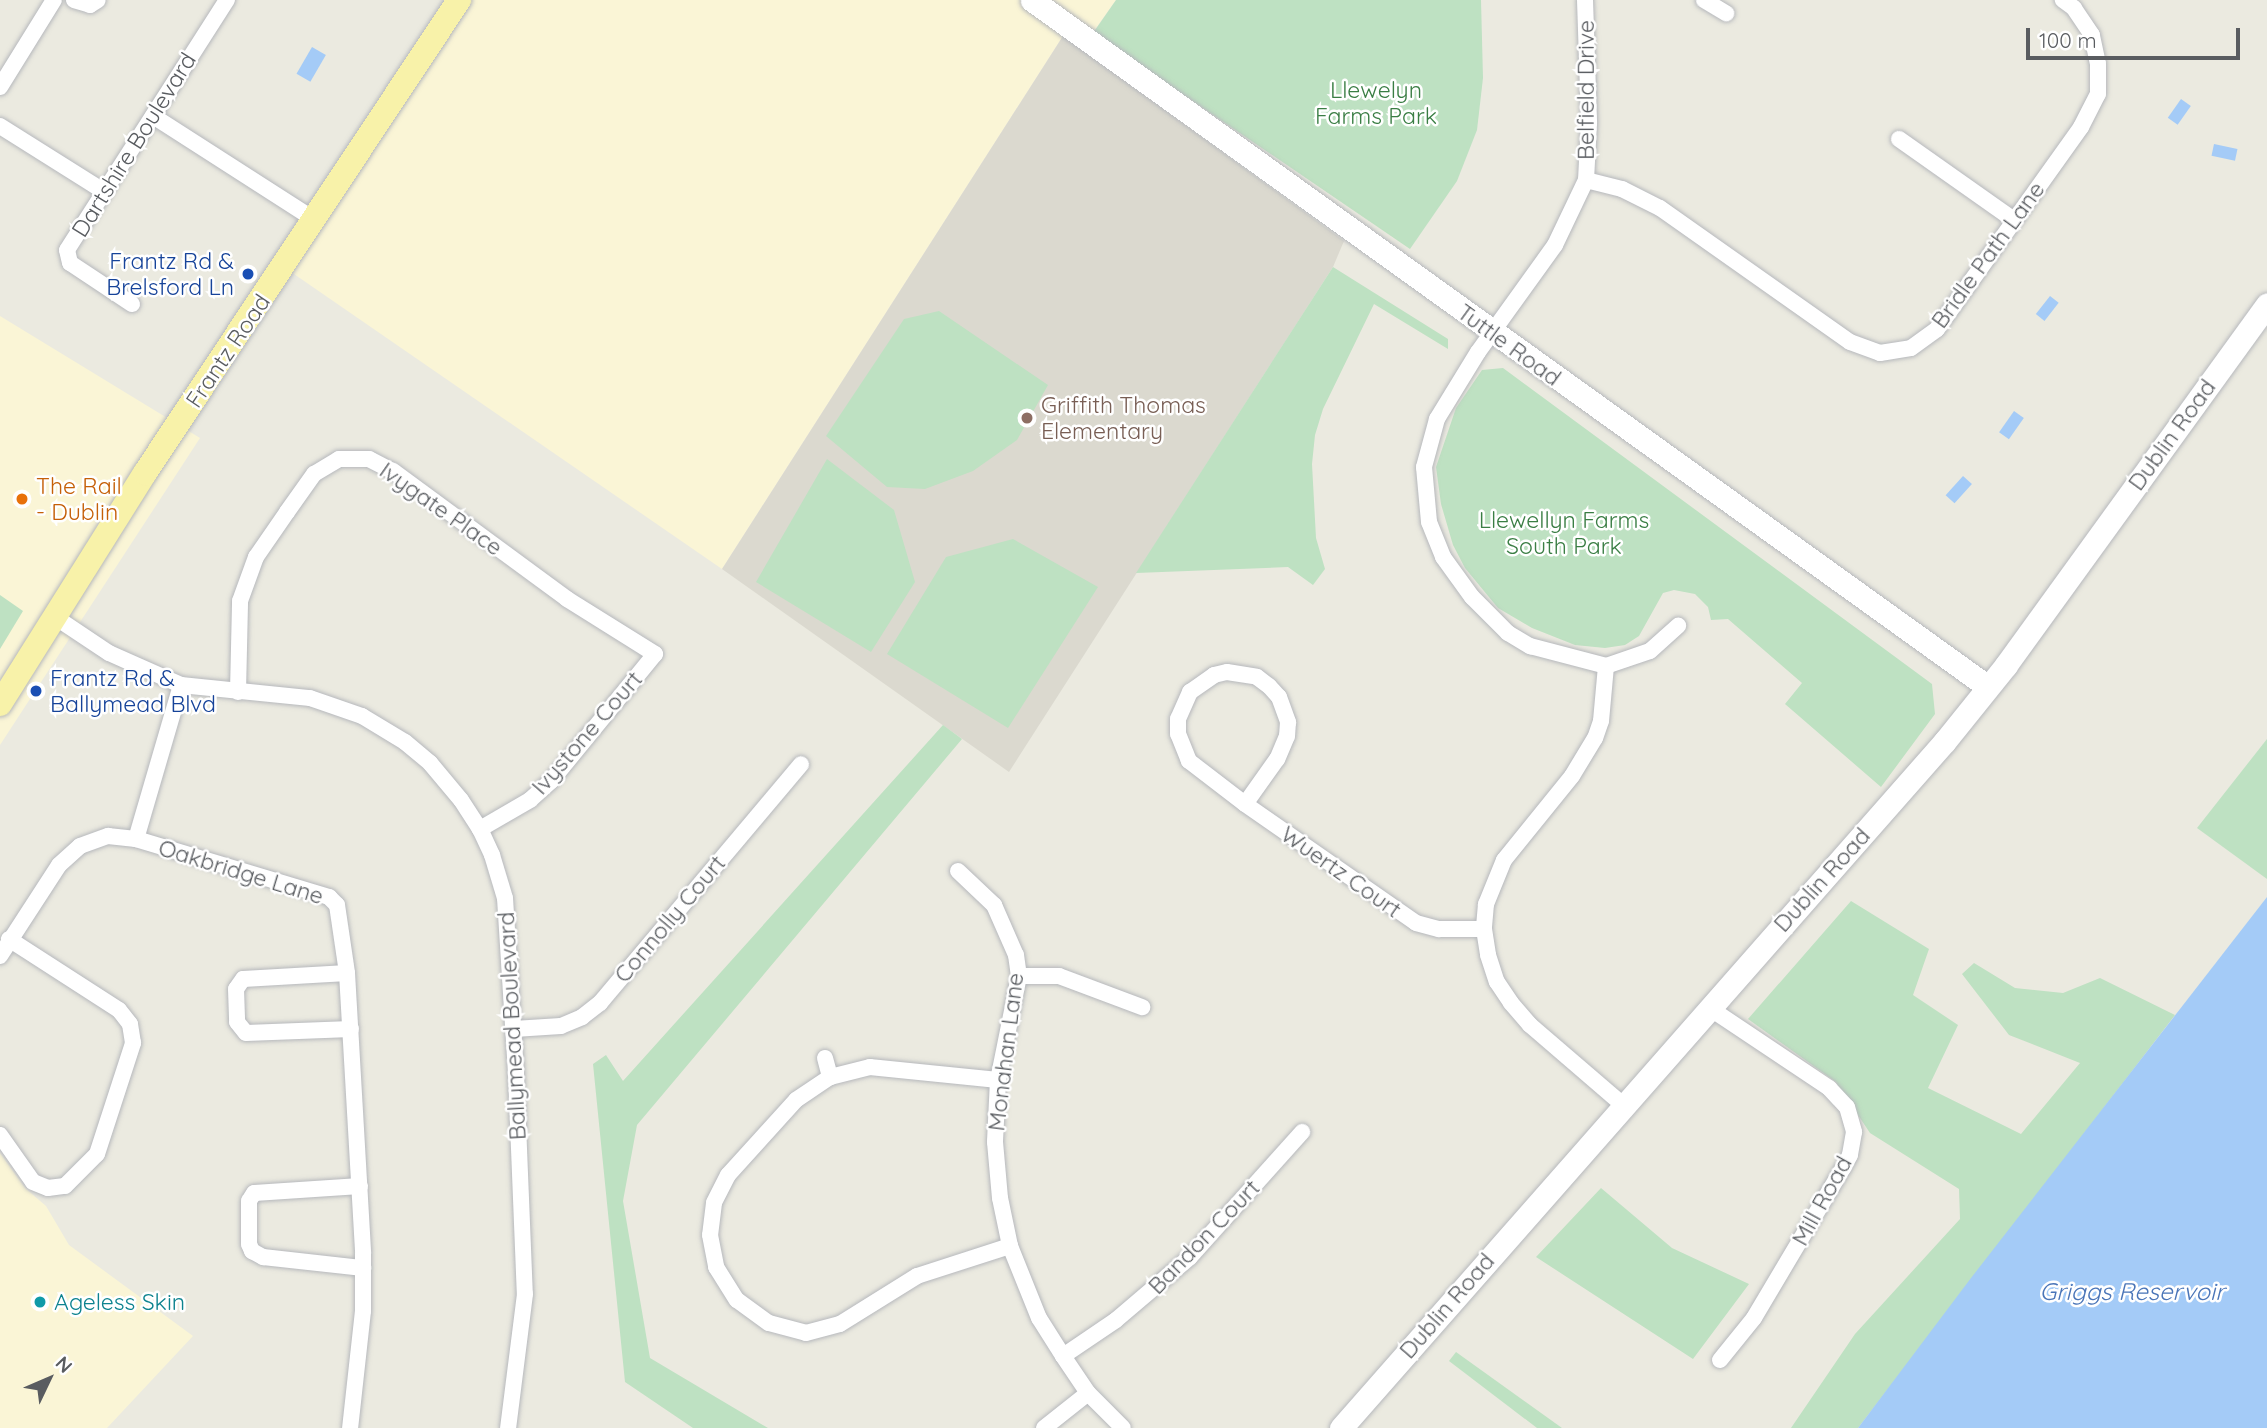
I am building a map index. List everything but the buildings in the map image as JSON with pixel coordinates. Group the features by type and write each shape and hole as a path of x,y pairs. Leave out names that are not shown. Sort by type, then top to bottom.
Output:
{"main road":[{"name":"Frantz Road","path":"0,704 145,473 459,0"},
{"name":"Tuttle Road","path":"1032,0 1988,687"},
{"name":"Dublin Road","path":"1341,1428 1902,790 1988,687 2267,304"}],"street":[{"path":"0,87 54,0"},
{"path":"74,0 90,5 97,0"},
{"name":"Dartshire Boulevard","path":"132,304 67,260 67,250 227,0"},
{"name":"Belfield Drive","path":"1585,0 1589,123 1586,180 1555,245 1449,397 1433,432 1424,467 1429,522 1443,557 1489,616 1508,633 1530,646 1606,666"},
{"path":"1703,0 1726,13"},
{"name":"Bridle Path Lane","path":"1586,180 1622,189 1660,208 1850,342 1880,353 1911,348 1931,334 2081,127 2098,94 2098,64 2092,35 2073,3"},
{"path":"153,116 315,220"},
{"path":"0,125 105,192"},
{"path":"1899,139 2014,220"},
{"name":"Ivygate Place","path":"238,692 240,600 256,557 314,474 339,459 369,460 393,471 566,599 655,654"},
{"name":"Ballymead Boulevard","path":"55,617 109,653 181,685 238,692 280,692 310,698 362,716 382,727 430,763 461,800 480,829 492,855 505,898 514,1029 525,1294 508,1428"},
{"path":"1623,1105 1530,1025 1511,1003 1497,982 1488,955 1484,929 1486,904 1504,860 1572,776 1595,738 1601,721 1606,666 1650,651 1678,626"},
{"name":"Ivystone Court","path":"480,829 530,800 544,787 655,654"},
{"name":"Wuertz Court","path":"1245,804 1277,759 1287,736 1288,722 1279,697 1269,686 1257,677 1227,671 1213,675 1189,692 1178,719 1178,734 1189,761 1245,804 1416,923 1439,929 1484,929"},
{"name":"Oakbridge Lane","path":"181,685 136,839 329,897 337,905 347,973"},
{"name":"Connolly Court","path":"514,1029 561,1026 582,1017 600,1003 801,765"},
{"path":"0,957 9,939 59,865 80,846 108,836 136,839"},
{"name":"Monahan Lane","path":"958,871 986,897 1001,916 1016,955 1019,976 998,1080 995,1142 1000,1198 1010,1246 1040,1318 1063,1356 1088,1393 1123,1428"},
{"path":"0,1135 33,1182 48,1188 65,1186 97,1154 133,1042 130,1024 119,1010 9,939"},
{"path":"350,1428 363,1311 363,1268 360,1186 351,1029 347,973 243,979 236,989 237,1022 246,1033 351,1029"},
{"path":"1019,976 1059,976 1142,1007"},
{"name":"Mill Road","path":"1709,1007 1829,1088 1847,1107 1854,1132 1850,1155 1843,1168 1754,1318 1720,1360"},
{"path":"825,1058 830,1077"},
{"path":"998,1080 870,1067 830,1077 796,1100 775,1120 728,1175 714,1203 711,1251 721,1278 737,1300 752,1313 787,1330 807,1333 825,1330 917,1276 1010,1246"},
{"name":"Bandon Court","path":"1063,1356 1116,1320 1190,1257 1302,1132"},
{"path":"360,1186 254,1194 248,1201 249,1244 257,1255 263,1257 363,1268"},
{"path":"1044,1428 1088,1393"}],"shaded area":[{"path":"451,0 1116,0 1081,49 1063,36 722,569 278,263"},
{"name":"Griffith Thomas Elementary","path":"1063,36 1344,241 1333,267 1009,772 722,569"},
{"path":"0,316 200,438 0,745"},
{"path":"0,1153 25,1188 46,1206 69,1245 193,1336 107,1428 0,1428"}],"green space":[{"name":"Llewelyn Farms Park","path":"1116,0 1481,0 1483,78 1477,130 1457,181 1410,249 1093,33"},
{"path":"1333,267 1448,339 1448,349 1374,304 1323,409 1315,435 1312,464 1316,538 1325,569 1313,585 1288,567 1136,573"},
{"path":"939,311 1048,385 1017,440 973,471 925,489 887,487 826,436 904,319"},
{"name":"Llewellyn Farms South Park","path":"1503,368 1932,684 1935,714 1881,787 1785,704 1802,683 1728,619 1711,620 1708,607 1695,594 1674,590 1663,593 1639,636 1625,645 1605,648 1575,645 1532,628 1498,608 1465,568 1453,545 1441,504 1436,467 1456,408 1482,370"},
{"path":"827,459 894,510 915,582 871,652 756,582"},
{"path":"1013,539 1098,587 1008,728 887,654 946,557"},
{"path":"0,595 23,611 0,649"},
{"path":"943,725 962,739 637,1125 623,1201 650,1358 768,1428 693,1428 625,1382 593,1064 606,1055 623,1081"},
{"path":"2267,739 2267,879 2197,828"},
{"path":"1851,901 1929,949 1913,995 1958,1025 1928,1088 2021,1134 2080,1063 2009,1035 1962,974 1974,963 2015,988 2063,993 2100,978 2175,1015 1858,1428 1791,1428 1855,1334 1960,1219 1959,1189 1870,1133 1836,1082 1748,1019"},
{"path":"1601,1188 1672,1248 1749,1284 1693,1359 1536,1257"},
{"path":"1456,1352 1562,1428 1537,1428 1449,1361"}],"water":[{"path":"312,47 326,55 310,82 296,74"},
{"path":"2181,99 2191,106 2178,125 2168,118"},
{"path":"2214,144 2237,149 2235,161 2212,156"},
{"path":"2050,296 2059,303 2045,321 2036,314"},
{"path":"2014,411 2024,418 2009,439 1999,432"},
{"path":"1963,476 1972,484 1955,503 1946,495"},
{"name":"Griggs Reservoir","path":"2267,897 2267,1428 1858,1428 1971,1278"}],"place":[{"name":"Frantz Rd & Brelsford Ln","path":"248,274"},
{"name":"Griffith Thomas Elementary","path":"1027,418"},
{"name":"The Rail - Dublin","path":"22,499"},
{"name":"Frantz Rd & Ballymead Blvd","path":"36,691"},
{"name":"Ageless Skin","path":"40,1302"}]}
